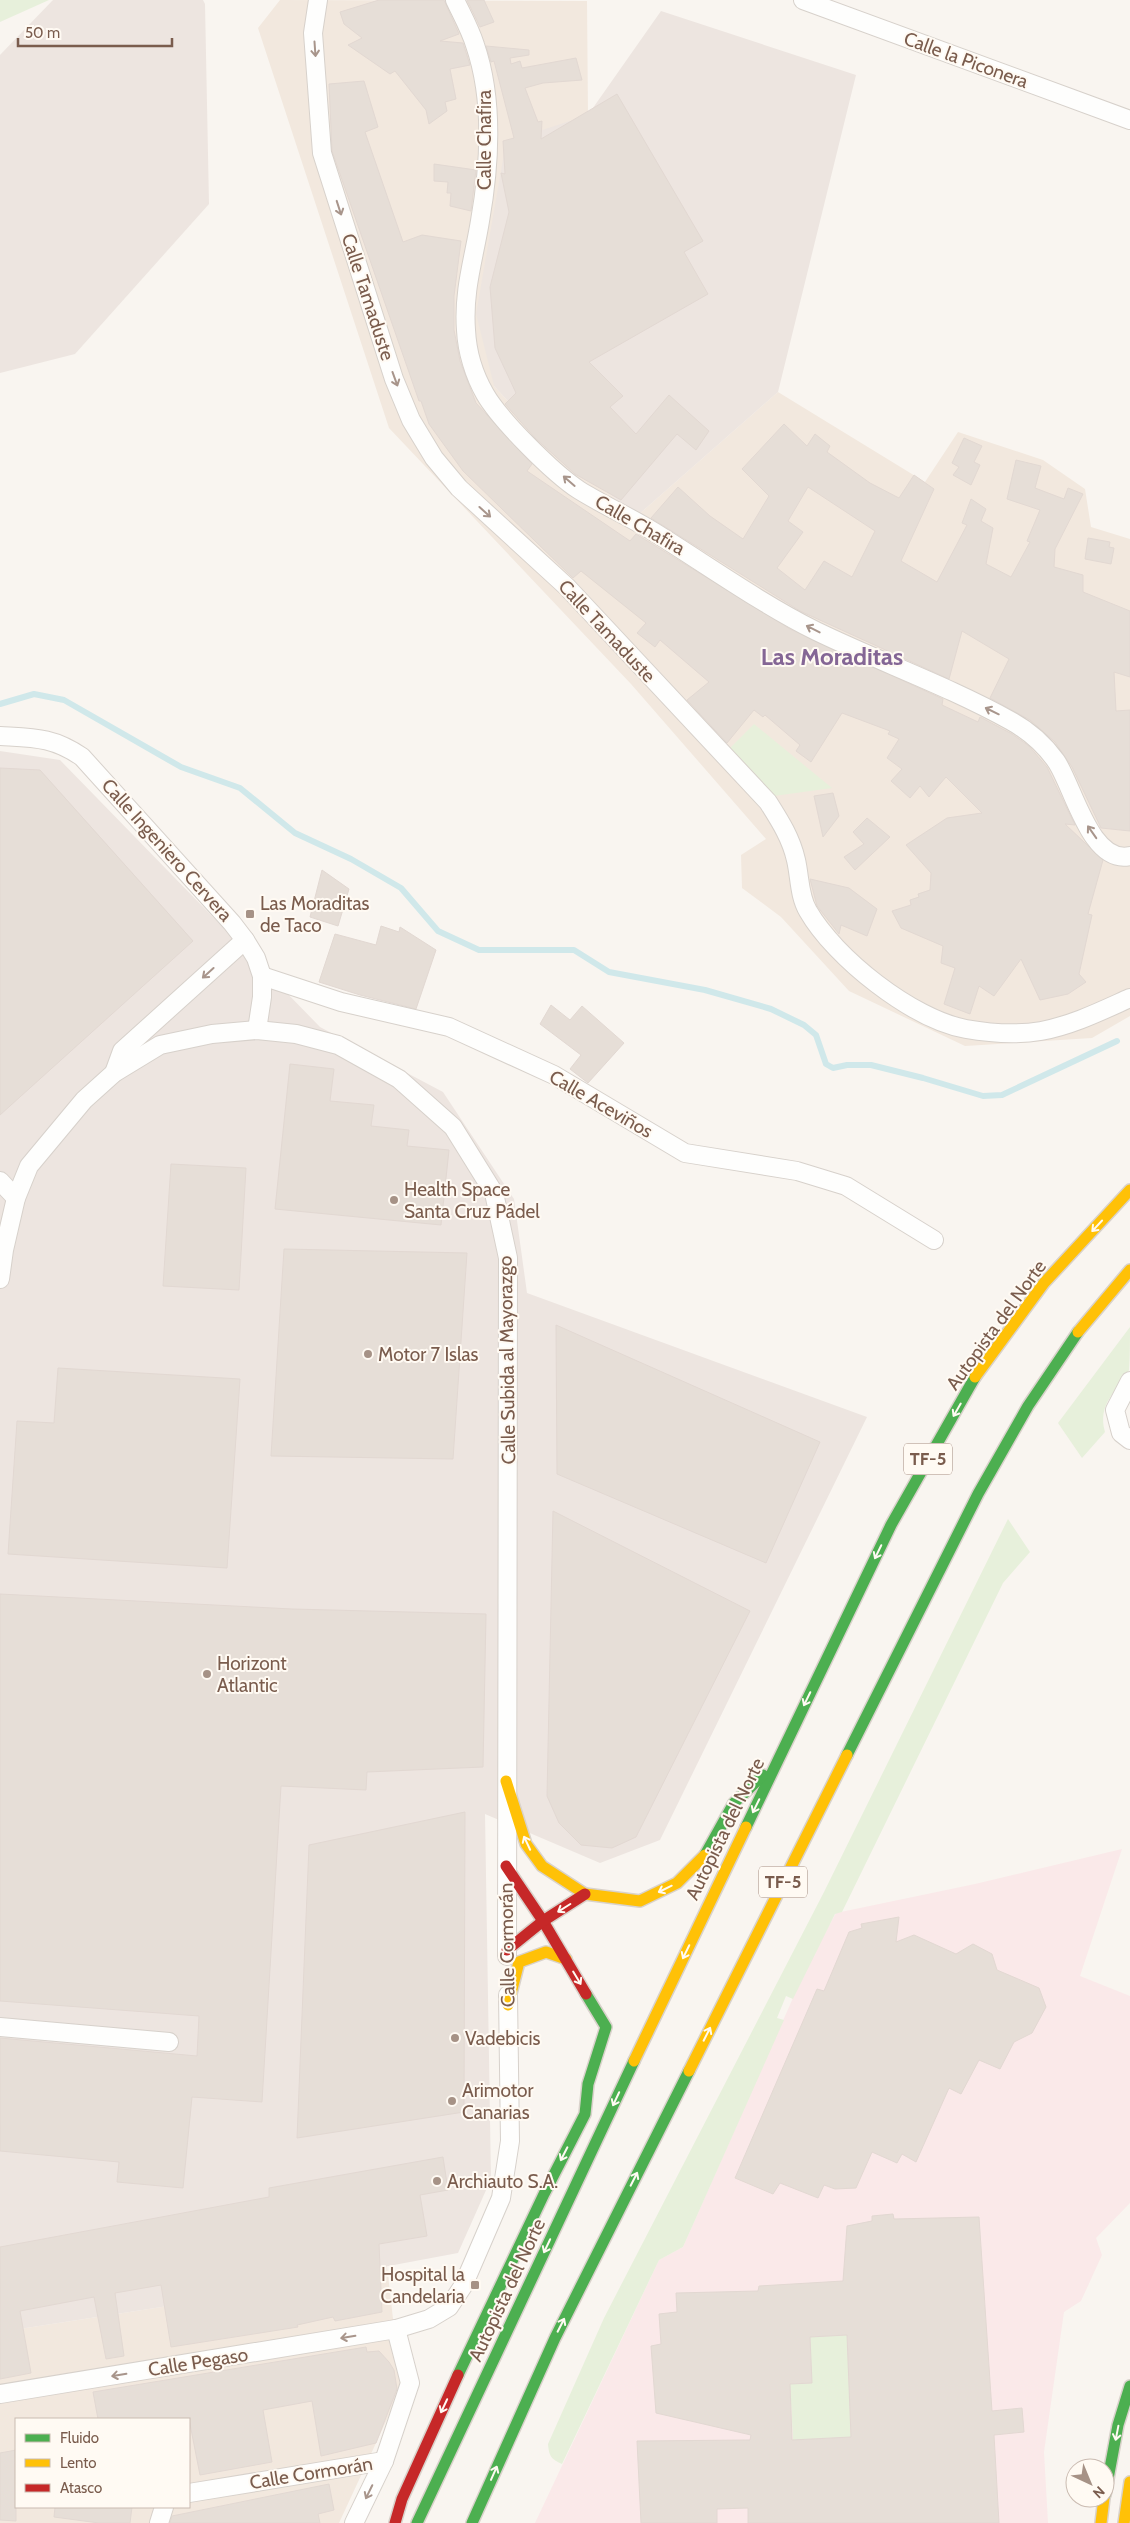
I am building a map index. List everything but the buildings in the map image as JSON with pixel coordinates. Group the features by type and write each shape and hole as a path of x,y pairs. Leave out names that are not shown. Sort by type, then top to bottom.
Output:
{"main road":[{"name":"Autopista del Norte","path":"417,2523 891,1525 978,1373 1044,1283 1130,1190"},
{"name":"TF-5","path":"472,2523 555,2338 978,1494 1023,1412 1105,1296 1130,1270"},
{"path":"506,1781 526,1844 542,1866 585,1894 640,1901 678,1883 703,1859 734,1803 777,1762"},
{"path":"395,2523 402,2498 453,2386 544,2194 585,2114 588,2084 606,2027 543,1921 506,1866"},
{"path":"507,1950 543,1921 585,1894"},
{"path":"508,2005 520,1962 546,1952 566,1959"},
{"path":"1112,2458 1118,2425 1130,2386"},
{"path":"1124,2523 1130,2482"},
{"path":"1101,2523 1103,2508"}],"street":[{"name":"Calle Tamaduste","path":"318,0 314,33 322,153 394,379 411,420 434,458 459,488 567,586 768,802 788,836 796,860 801,891 807,909 837,950 868,976 930,1017 965,1029 1001,1032 1048,1029 1079,1021 1130,998"},
{"name":"Calle Chafira","path":"455,0 475,44 486,92 488,173 466,296 466,331 473,367 486,395 529,446 577,488 643,525 794,619 996,713 1034,736 1058,763 1073,792 1083,819 1094,837 1115,856 1125,858 1130,856"},
{"name":"Calle la Piconera","path":"803,0 1130,120"},
{"name":"Calle Ingeniero Cervera","path":"0,736 44,738 57,742 82,757 232,923 256,958 262,976 262,997 257,1030"},
{"path":"114,1073 122,1051 244,940"},
{"name":"Calle Aceviños","path":"262,976 341,1002 450,1027 554,1075 685,1153 797,1171 846,1186 934,1240"},
{"name":"Calle Subida al Mayorazgo","path":"0,1279 4,1250 16,1198 29,1166 84,1100 114,1073 160,1045 212,1034 257,1030 296,1034 338,1045 399,1079 453,1128 494,1194 508,1258 509,1599 506,1866"},
{"path":"0,1181 16,1198"},
{"path":"1130,1381 1114,1410 1122,1433 1130,1440"},
{"name":"Calle Cormorán","path":"190,2493 384,2461 410,2383 396,2329 429,2319 449,2307 463,2286 501,2198 510,2141 506,1866"},
{"path":"0,2028 168,2042"},
{"name":"Calle Pegaso","path":"0,2394 396,2329"},
{"path":"354,2523 384,2461"},
{"path":"159,2523 164,2508"}],"shaded area":[{"path":"53,0 203,0 205,4 209,204 75,354 0,373 0,55"},
{"path":"280,0 587,1 588,115 494,386 545,441 637,516 778,392 925,482 958,432 1043,460 1085,489 1091,527 1130,539 1130,1016 1092,1038 965,1046 849,991 781,917 742,888 741,855 766,839 631,684 389,428 258,28"},
{"path":"661,11 856,75 778,392 637,516 545,441 494,386 476,314 506,142 588,115"},
{"path":"0,751 60,760 320,1027 443,1092 514,1199 527,1293 867,1417 660,1840 600,1863 485,1814 491,2179 458,2253 207,2300 0,2332"},
{"path":"1122,1849 1080,1976 1130,1996 1130,2203 1096,2238 1102,2255 1081,2301 1064,2312 1044,2452 1048,2523 535,2523 659,2260 683,2247 808,1964 836,1913 975,1884"},
{"path":"387,2266 401,2389 339,2523 0,2523 0,2332 207,2300"}],"green space":[{"path":"0,0 49,0 0,22"},
{"path":"754,724 832,788 774,796 730,748"},
{"path":"1130,1327 1129,1370 1106,1405 1103,1422 1105,1432 1082,1458 1058,1423"},
{"path":"1008,1519 1030,1552 1003,1583 842,1912 835,1914 793,1999 786,1996 777,2018 784,2020 683,2247 659,2260 562,2464 551,2457 548,2444 604,2318 824,1892"},
{"path":"847,2335 851,2437 793,2440 790,2384 812,2383 810,2337"}],"waterway":[{"path":"0,704 34,694 64,700 181,767 240,788 295,833 351,859 401,888 438,931 479,950 574,950 609,972 705,990 771,1009 804,1025 816,1035 826,1064 833,1068 847,1065 871,1065 983,1096 1002,1095 1117,1041"}],"traffic: fast":[{"path":"847,1755 978,1494 1028,1406 1078,1332"},
{"path":"746,1827 891,1525 975,1377"},
{"path":"705,1855 734,1803 763,1775"},
{"path":"458,2375 544,2194 585,2114 588,2084 606,2027 586,1994"},
{"path":"417,2523 634,2061"},
{"path":"472,2523 555,2338 689,2071"},
{"path":"1112,2458 1118,2425 1130,2386"}],"traffic: slow":[{"path":"975,1377 1044,1283 1130,1190"},
{"path":"1078,1332 1130,1270"},
{"path":"689,2071 847,1755"},
{"path":"506,1781 526,1844 542,1866 585,1894 640,1901 677,1883 705,1855"},
{"path":"634,2061 746,1827"},
{"path":"508,2005 519,1962 546,1952 566,1959"},
{"path":"1124,2523 1130,2482"},
{"path":"1101,2523 1103,2508"}],"traffic: jam":[{"path":"506,1866 543,1921 586,1994"},
{"path":"507,1950 543,1921 585,1894"},
{"path":"395,2523 402,2499 458,2375"}],"place":[{"name":"Las Moraditas de Taco","path":"250,914"},
{"name":"Health Space Santa Cruz Pádel","path":"394,1200"},
{"name":"Motor 7 Islas","path":"368,1354"},
{"name":"Horizont Atlantic","path":"207,1674"},
{"name":"Vadebicis","path":"455,2038"},
{"name":"Arimotor Canarias","path":"452,2101"},
{"name":"Archiauto S.A.","path":"437,2181"},
{"name":"Hospital la Candelaria","path":"475,2285"}],"district":[{"name":"Las Moraditas","path":"832,656"}]}
